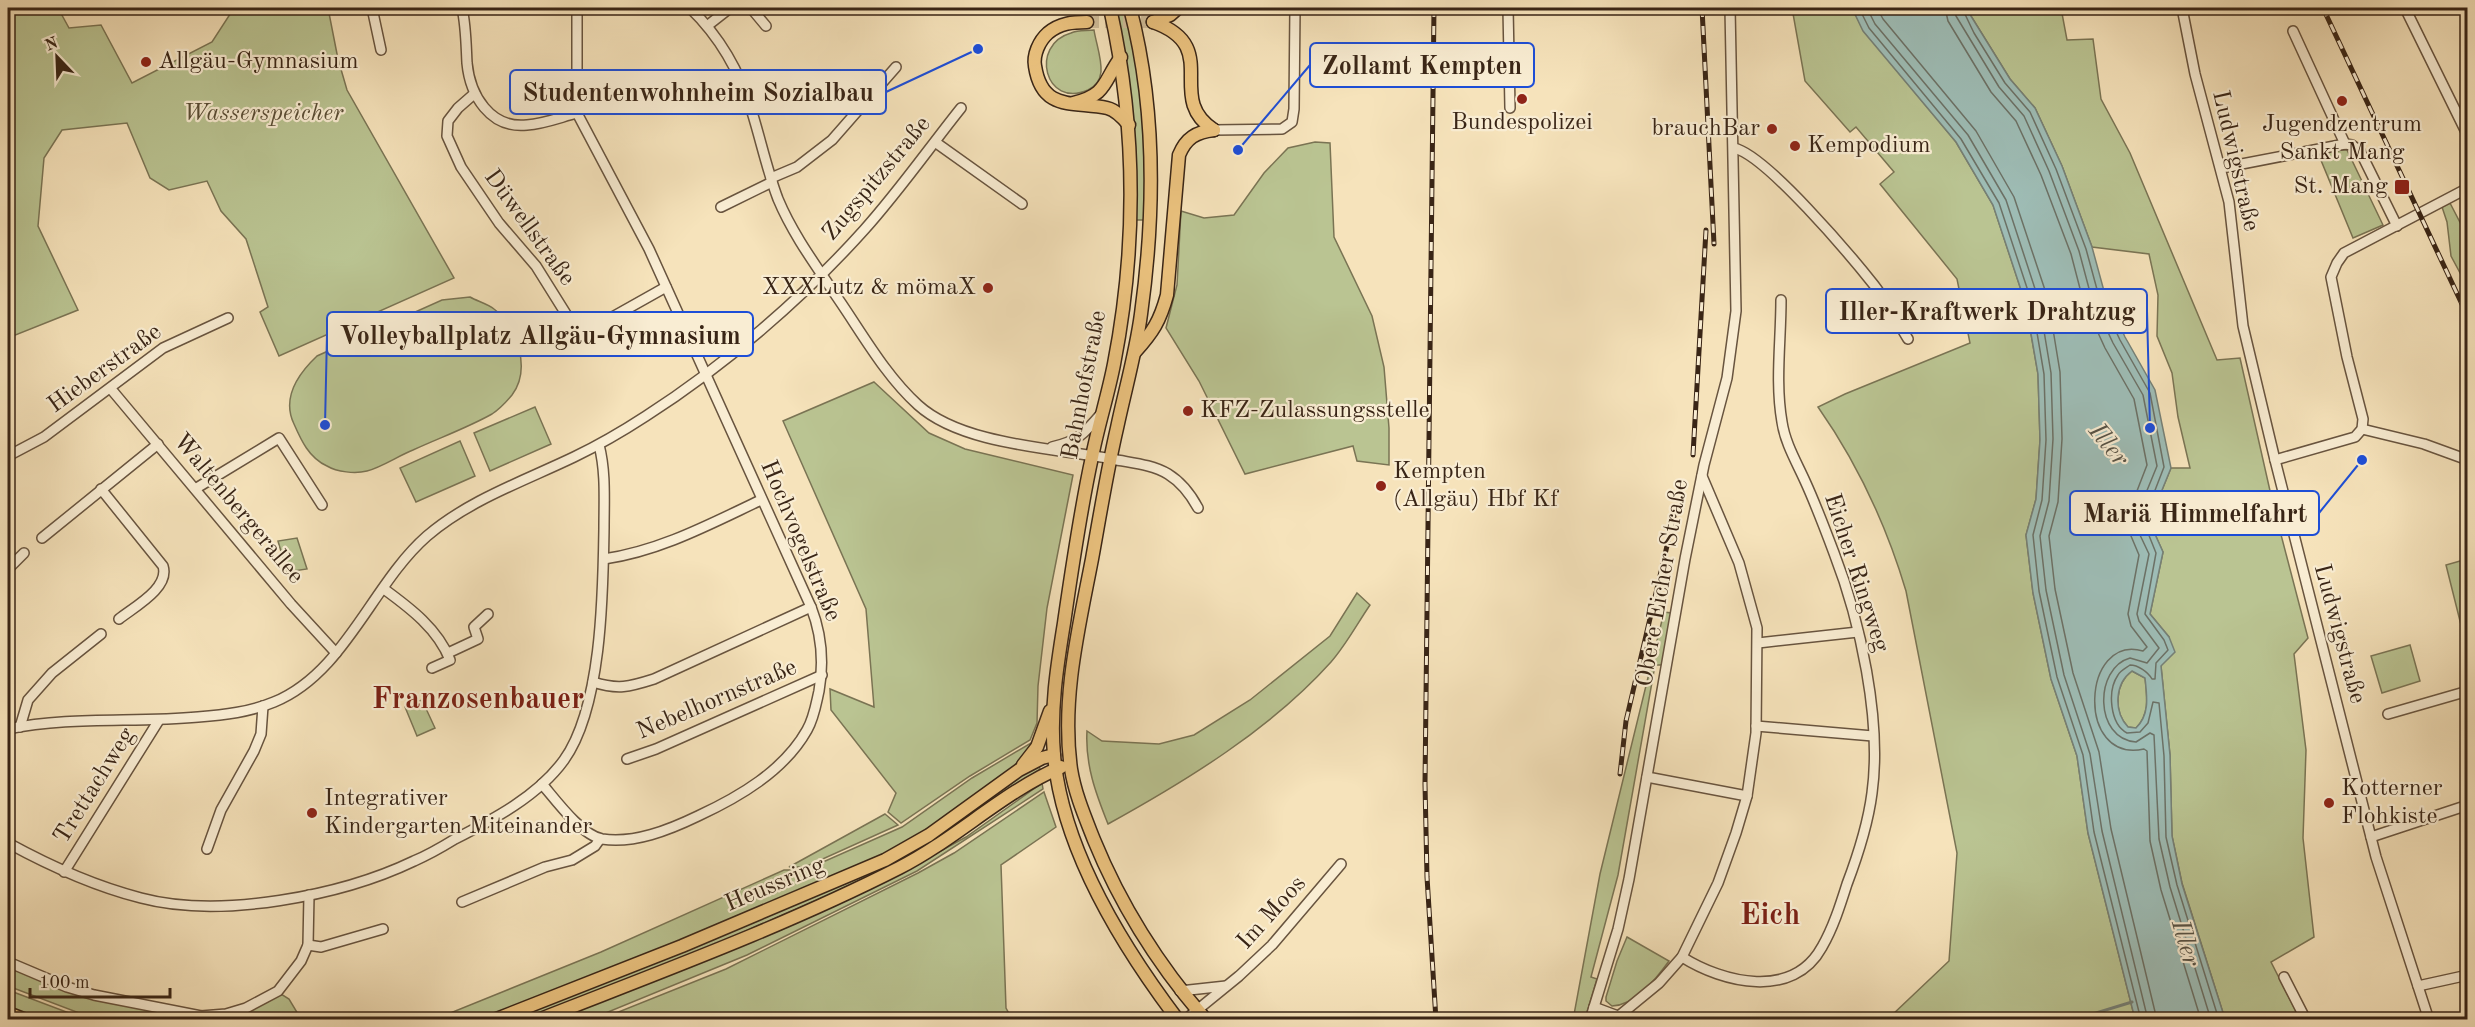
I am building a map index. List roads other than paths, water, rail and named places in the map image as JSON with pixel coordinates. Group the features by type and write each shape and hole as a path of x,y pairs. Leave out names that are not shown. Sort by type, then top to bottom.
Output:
{"main road":[{"name":"Bahnhofstraße","path":"1110,8 1121,57 1129,125 1131,201 1127,268 1121,326 1092,455 1072,559 1054,702 1054,755 1066,814 1088,874 1152,985 1178,1020"},
{"name":"Bahnhofstraße","path":"1130,8 1146,93 1151,160 1146,271 1141,316 1110,459 1073,665 1069,720 1071,763 1085,816 1106,868 1145,939 1180,991 1202,1015"},
{"path":"1178,8 1170,15 1153,22 1168,27 1187,43 1191,61 1191,102 1198,117 1214,130"},
{"path":"1088,22 1062,25 1042,39 1034,63 1038,79 1054,100 1066,105 1108,108 1129,125"},
{"path":"1066,105 1083,101 1105,87 1113,67 1121,57"},
{"path":"1133,354 1153,332 1161,317 1167,295 1179,155 1182,147 1195,134 1214,130"},
{"path":"1019,770 1037,747 1054,702"},
{"path":"1054,755 1071,763"},
{"name":"Heussring","path":"495,1020 682,946 875,865 929,835 1019,770 1042,758 1054,755"},
{"name":"Heussring","path":"538,1020 734,942 861,887 926,854 1036,779 1071,763"},
{"path":"8,1013 26,1020"}],"street":[{"path":"372,8 381,50"},
{"path":"462,8 465,20 467,65 474,94 496,118 507,123 526,126 577,113 577,8"},
{"path":"690,8 717,38 741,79 772,180 794,232 898,384 936,419 959,430 1110,459"},
{"path":"706,26 730,8"},
{"path":"751,8 766,26"},
{"path":"1214,130 1282,129 1292,122 1295,8"},
{"path":"1509,8 1510,108"},
{"name":"Obere Eicher Straße","path":"1590,1020 1618,929 1685,559 1702,475 1727,378 1736,311 1730,8"},
{"name":"Ludwigstraße","path":"2182,8 2194,74 2222,168 2229,202 2243,326 2274,460 2371,837 2429,1020"},
{"path":"2405,8 2468,136"},
{"path":"2293,31 2345,144"},
{"path":"721,207 797,167 832,140 896,67"},
{"name":"Düwellstraße","path":"474,94 458,108 448,121 447,136 461,167 499,223 536,266 576,330 593,328 666,287"},
{"name":"Zugspitzstraße","path":"8,729 84,722 159,720 229,714 263,706 283,698 308,681 336,653 424,539 472,504 599,445 649,414 706,374 822,275 866,228 962,108"},
{"name":"Hochvogelstraße","path":"577,113 636,224 666,287 811,607 818,625 822,675 814,713 807,730 771,772 730,800 676,826 634,838 600,838"},
{"path":"935,142 1022,204"},
{"path":"2222,168 2345,144 2352,145 2360,151 2397,226"},
{"path":"1734,148 1743,150 1764,167 1806,208 1875,286 1908,339"},
{"path":"2274,460 2355,437 2362,429 2363,419 2347,357 2331,277 2337,263 2344,254 2468,188"},
{"name":"Eicher Ringweg","path":"1682,957 1701,969 1737,980 1768,983 1782,979 1809,964 1819,954 1834,921 1868,816 1873,781 1873,736 1866,665 1835,555 1782,424 1778,377 1781,300"},
{"name":"Hieberstraße","path":"8,456 44,437 163,348 228,318"},
{"name":"Waltenbergerallee","path":"111,389 291,604 336,653"},
{"path":"1048,448 1072,442 1084,435 1102,412"},
{"path":"2362,429 2424,444 2468,460"},
{"path":"195,489 279,438 322,506"},
{"path":"42,538 158,444"},
{"path":"8,843 64,872 142,898 180,905 230,905 309,896 363,881 413,862 513,806 542,784 566,758 577,736 593,682 604,559 604,465 599,445"},
{"name":"Bahnhofstraße","path":"1110,459 1146,465 1169,474 1186,489 1198,508"},
{"path":"1594,1006 1616,1018 1659,983 1682,957 1718,883 1747,796 1756,726 1758,643 1752,605 1739,563 1702,475"},
{"path":"101,489 163,566 165,574 162,584 119,619"},
{"path":"604,559 633,555 665,544 761,500"},
{"path":"1698,502 1719,517"},
{"path":"8,569 24,553"},
{"path":"384,589 425,623 448,653 450,660 432,668"},
{"path":"593,682 612,688 635,685 654,679 811,607"},
{"path":"448,653 478,639 474,627 488,614"},
{"path":"1758,643 1858,632"},
{"path":"20,727 28,700 52,674 101,634"},
{"name":"Nebelhornstraße","path":"627,759 656,749 822,675"},
{"path":"2388,714 2468,691"},
{"path":"207,849 221,810 261,734 263,706"},
{"name":"Trettachweg","path":"64,872 159,720"},
{"path":"1756,726 1873,736"},
{"path":"1647,777 1747,796"},
{"path":"462,902 535,871 572,860 595,846 600,838 584,828 562,808 542,784"},
{"path":"2371,837 2466,806 2468,821"},
{"name":"Im Moos","path":"1185,1020 1202,1015 1228,985 1272,945 1341,864"},
{"path":"8,962 68,987 94,995 201,1016 226,1014 246,1008 278,991 302,961 308,945 309,896"},
{"path":"308,945 321,947 383,929"},
{"path":"2418,986 2468,975"},
{"path":"2284,977 2306,1020"},
{"path":"1180,991 1228,985"}],"water":[{"name":"Iller","path":"1852,8 1966,8 2010,79 2035,108 2062,166 2092,247 2104,291 2125,337 2155,390 2171,468 2153,512 2154,532 2163,552 2150,614 2169,637 2175,652 2161,666 2170,755 2172,836 2182,884 2225,1019 2135,1019 2088,833 2077,756 2051,679 2033,593 2026,535 2036,499 2040,440 2038,374 2026,305 1993,205 1956,142 1863,31","holes":["2132,671 2145,678 2146,711 2144,717 2136,728 2128,727 2118,705 2119,690 2126,676"]}],"waterway":[{"path":"2073,1020 2132,1002"}],"tunnel":[{"path":"1087,22 1153,22"}],"railway":[{"path":"1434,8 1425,784 1427,877 1436,1020"},
{"path":"1702,8 1714,244"},
{"path":"2323,8 2468,317"},
{"path":"1693,455 1706,230"},
{"path":"1620,774 1626,721 1674,516"}],"place":[{"name":"Studentenwohnheim Sozialbau","path":"978,49"},
{"name":"Allgäu-Gymnasium","path":"146,62"},
{"name":"Bundespolizei","path":"1522,99"},
{"name":"Jugendzentrum Sankt Mang","path":"2342,101"},
{"name":"brauchBar","path":"1772,129"},
{"name":"Kempodium","path":"1795,146"},
{"name":"Zollamt Kempten","path":"1238,150"},
{"name":"St. Mang","path":"2402,187"},
{"name":"XXXLutz & mömaX","path":"988,288"},
{"name":"KFZ-Zulassungsstelle","path":"1188,411"},
{"name":"Volleyballplatz Allgäu-Gymnasium","path":"325,425"},
{"name":"Iller-Kraftwerk Drahtzug","path":"2150,428"},
{"name":"Mariä Himmelfahrt","path":"2362,460"},
{"name":"Kempten (Allgäu) Hbf Kf","path":"1381,486"},
{"name":"Kotterner Flohkiste","path":"2329,803"},
{"name":"Integrativer Kindergarten Miteinander","path":"312,813"}],"district":[{"name":"Franzosenbauer","path":"478,700"},
{"name":"Eich","path":"1770,916"}],"park label":[{"name":"Wasserspeicher","path":"263,114"}]}
